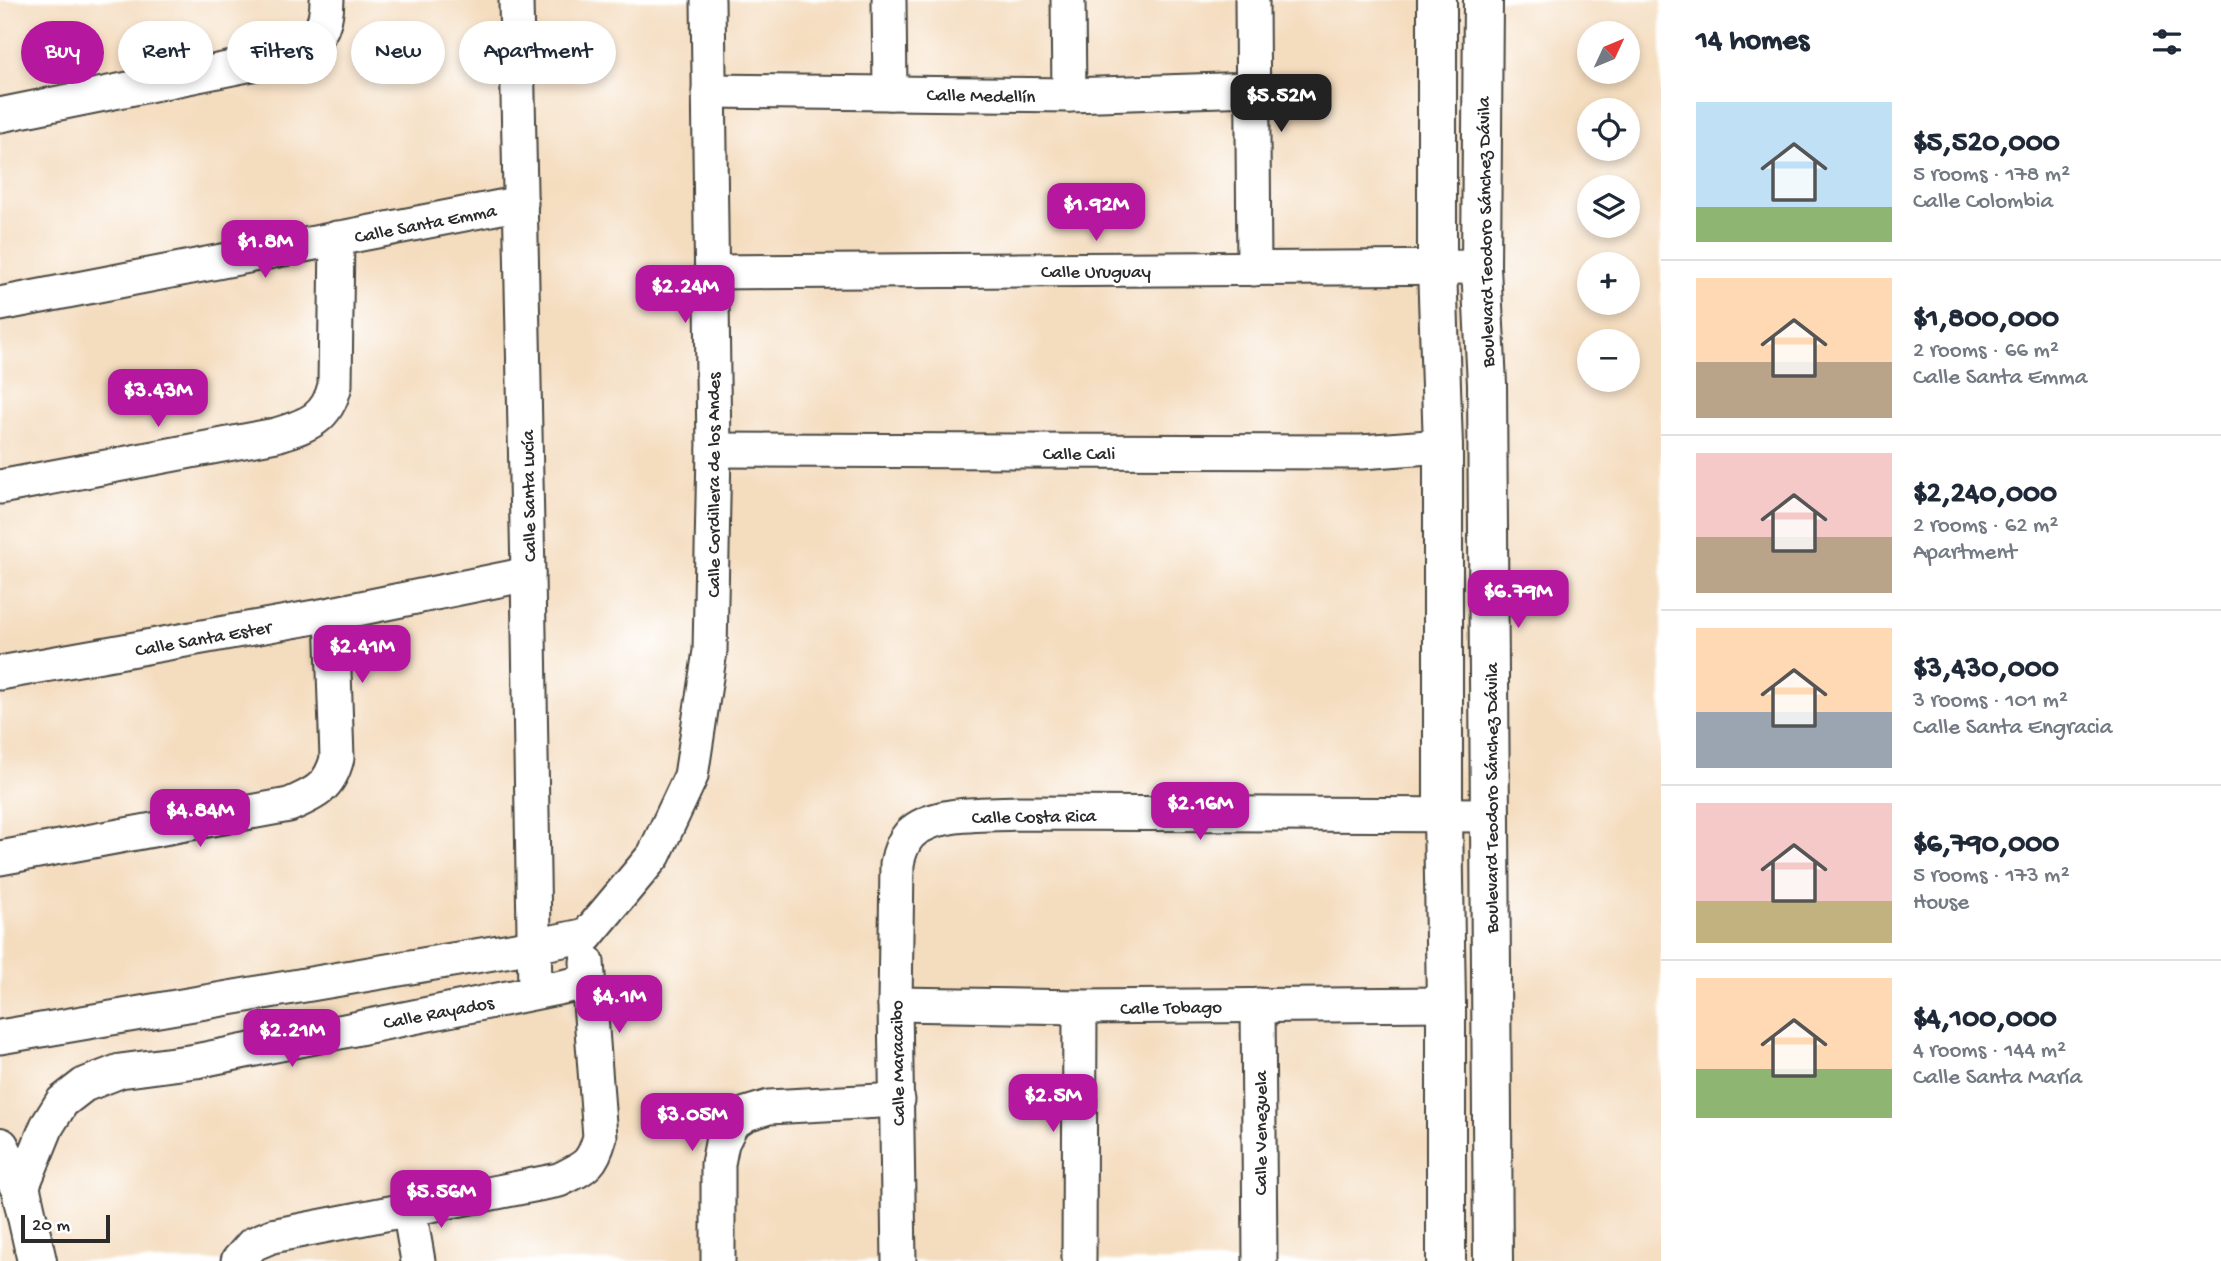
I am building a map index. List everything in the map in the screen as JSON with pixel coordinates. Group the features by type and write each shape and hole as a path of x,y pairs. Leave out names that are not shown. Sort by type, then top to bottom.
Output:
{"street":[{"path":"0,115 292,56 305,50 321,33 327,0"},
{"name":"Calle Santa Lucía","path":"516,0 535,992"},
{"name":"Calle Cordillera de los Andes","path":"587,935 654,855 691,776 710,651 714,450 708,0"},
{"path":"889,0 890,93"},
{"path":"1068,0 1069,95"},
{"path":"1252,0 1254,269"},
{"path":"1437,0 1437,267 1443,446 1446,1261"},
{"name":"Boulevard Teodoro Sánchez Dávila","path":"1483,0 1481,267 1487,384 1493,1261"},
{"name":"Calle Medellín","path":"709,91 1069,95 1253,89"},
{"name":"Calle Santa Emma","path":"0,304 521,204"},
{"path":"0,487 276,435 313,421 331,400 335,385 337,239"},
{"name":"Calle Uruguay","path":"712,272 1481,267"},
{"name":"Calle Cali","path":"714,450 1361,452 1443,446"},
{"name":"Calle Santa Ester","path":"0,673 332,614 528,574"},
{"path":"0,858 289,805 311,796 325,785 334,773 337,758 332,614"},
{"name":"Calle Costa Rica","path":"897,864 900,849 909,835 922,825 954,817 1016,813 1490,815"},
{"name":"Calle Maracaibo","path":"897,864 895,1004 899,1261"},
{"path":"0,1037 587,935 587,982 600,1137 589,1163 559,1180 272,1236 253,1244 238,1261"},
{"name":"Calle Rayados","path":"21,1190 47,1126 62,1102 84,1085 108,1075 587,982"},
{"name":"Calle Tobago","path":"895,1004 1080,1007 1446,1004"},
{"name":"Calle Venezuela","path":"1258,1005 1260,1261"},
{"path":"1079,1261 1080,1007"},
{"path":"718,1261 718,1164 722,1143 732,1123 746,1114 769,1107 898,1100"},
{"path":"0,1147 21,1190 37,1261"},
{"path":"410,1209 418,1261"}]}
